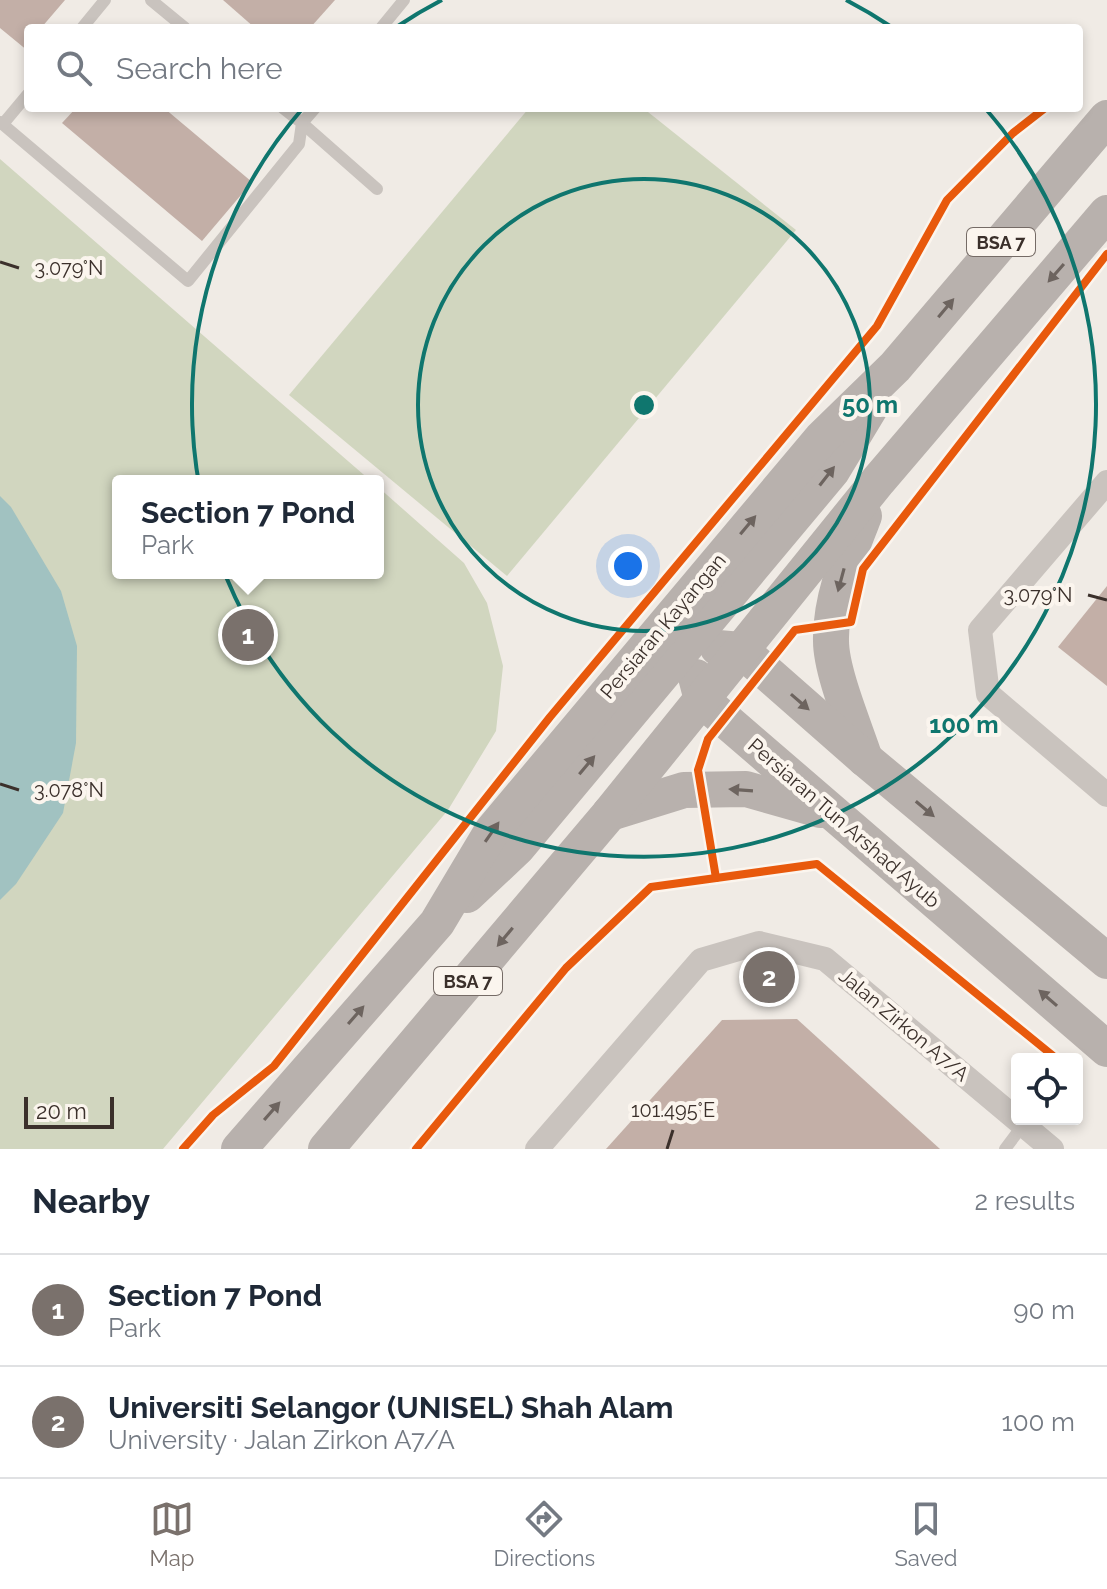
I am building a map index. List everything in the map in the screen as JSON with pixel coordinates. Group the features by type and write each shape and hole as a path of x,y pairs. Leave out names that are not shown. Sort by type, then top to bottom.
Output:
{"main road":[{"name":"Persiaran Kayangan","path":"239,1149 437,923 492,831 821,439 895,367 1107,118"},
{"name":"BSA 7","path":"326,1149 610,813 878,481 1107,213"},
{"path":"437,923 517,848 832,471 895,367"},
{"path":"865,759 841,687 830,641 846,561 878,481"},
{"path":"688,644 741,650 865,759 1107,961"},
{"path":"688,644 702,700"},
{"name":"Persiaran Tun Arshad Ayub","path":"702,700 1107,1049"},
{"path":"610,813 684,790 746,789 833,814"}],"street":[{"path":"1107,482 980,630 988,694 1107,795"},
{"name":"Jalan Zirkon A7/A","path":"537,1149 701,960 759,943 825,959 1011,1115"},
{"name":"Jalan Zirkon A7/A","path":"1023,1125 1052,1149"}],"lane":[{"path":"85,24 105,0"},
{"path":"151,0 180,24"},
{"path":"384,24 404,0"},
{"path":"24,98 1,123 188,281 299,144 302,123 312,112"},
{"path":"288,112 377,189"},
{"path":"1005,1149 1023,1125"}],"green space":[{"path":"526,112 648,112 796,230 507,576 289,395"},
{"path":"0,159 364,475 112,475 112,579 384,579 384,492 464,563 487,603 503,666 496,731 448,810 163,1149 0,1149"}],"water":[{"path":"0,496 11,507 61,591 77,646 76,743 63,813 16,884 0,900"}],"building":[{"path":"0,0 65,0 44,24 24,24 24,48 0,28"},
{"path":"223,0 335,0 314,24 250,24"},
{"path":"72,112 169,112 252,182 202,241 62,123"},
{"path":"1107,586 1107,686 1058,647"},
{"path":"797,1019 940,1149 606,1149 722,1020"}],"cycle path":[{"path":"183,1149 213,1115 274,1066 550,717 877,326 947,200 1013,133 1040,112"},
{"path":"716,878 698,770 708,739 795,630 851,622 863,569 1107,254"},
{"path":"416,1149 566,968 651,887 817,864 1050,1053"}],"place":[{"name":"Section 7 Pond","path":"248,635"},
{"name":"Universiti Selangor (UNISEL) Shah Alam","path":"769,977"}]}
